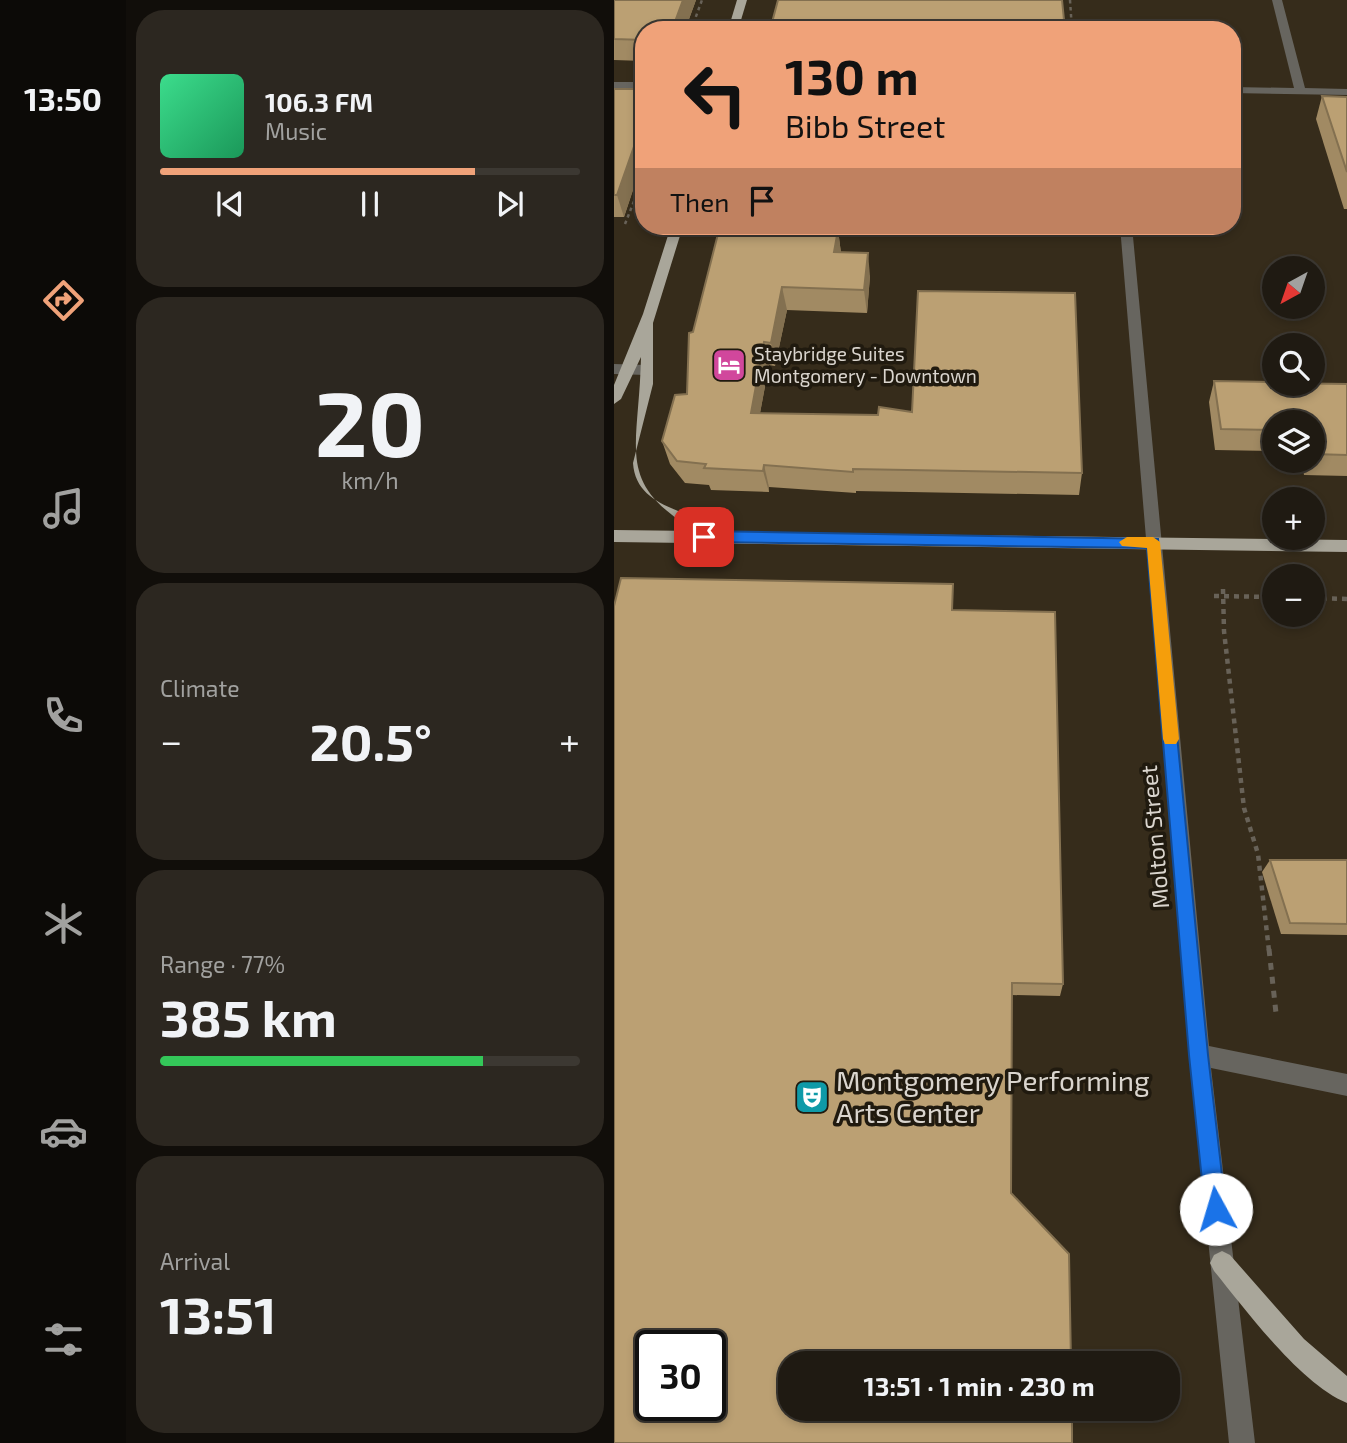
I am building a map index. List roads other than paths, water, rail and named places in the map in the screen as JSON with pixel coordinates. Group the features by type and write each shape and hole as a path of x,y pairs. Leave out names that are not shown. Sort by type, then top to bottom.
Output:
{"main road":[{"path":"736,21 742,0"},
{"path":"614,399 648,325 674,235"},
{"path":"648,325 646,384 625,467 628,481 651,505 726,537"},
{"path":"614,536 1347,546"},
{"path":"1222,1264 1263,1312 1327,1377 1347,1391"}],"street":[{"path":"1277,0 1300,91"},
{"path":"614,85 635,85"},
{"path":"1241,90 1347,92"},
{"name":"Molton Street","path":"1127,235 1199,1055 1242,1443"},
{"path":"614,369 646,370"},
{"path":"1199,1055 1347,1085"}],"place":[{"name":"Staybridge Suites Montgomery - Downtown","path":"729,365"},
{"name":"Montgomery Performing Arts Center","path":"812,1097"}]}
